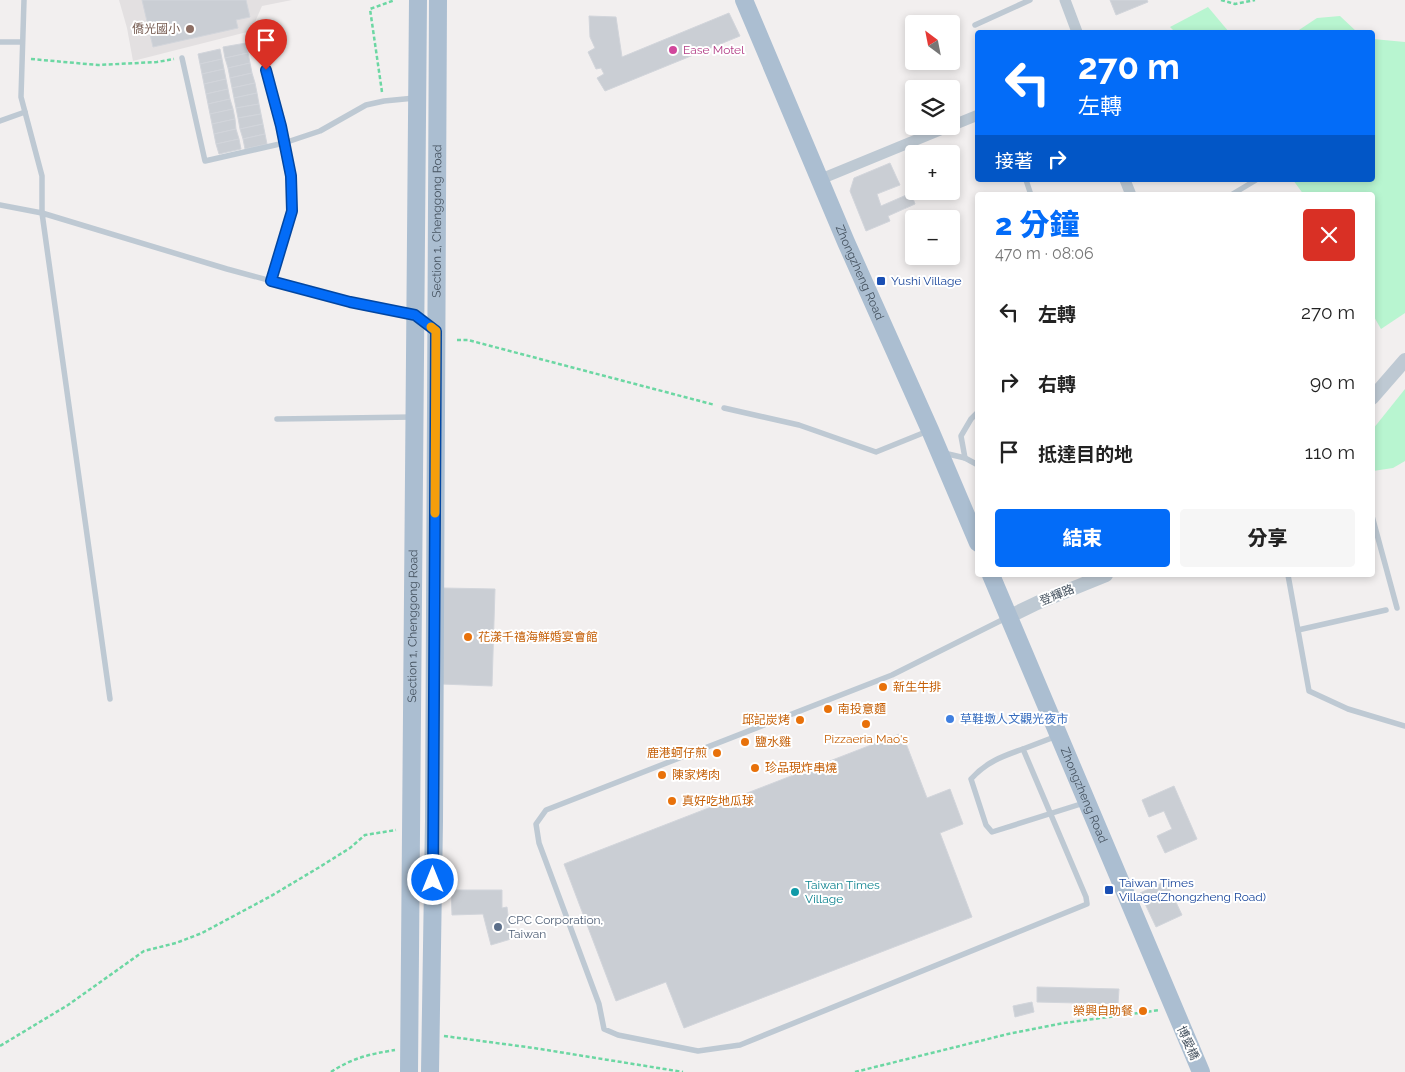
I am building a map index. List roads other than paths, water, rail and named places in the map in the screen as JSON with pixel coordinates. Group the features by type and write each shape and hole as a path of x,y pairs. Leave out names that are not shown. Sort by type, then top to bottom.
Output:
{"main road":[{"name":"Section 1, Chenggong Road","path":"410,1072 418,0"},
{"name":"Section 1, Chenggong Road","path":"430,1072 438,0"},
{"name":"Zhongzheng Road","path":"744,0 846,242 940,452 975,536"},
{"name":"Zhongzheng Road","path":"992,577 1174,1011"},
{"name":"博愛橋","path":"1174,1011 1201,1072"}],"street":[{"path":"1065,0 1076,30"},
{"path":"960,122 975,116"},
{"path":"821,179 929,135"},
{"path":"1375,395 1405,360"},
{"name":"登輝路","path":"1008,617 1101,577"}],"lane":[{"path":"24,0 21,97 42,176 42,213 110,699"},
{"path":"975,25 1030,0"},
{"path":"256,33 291,176 292,211 271,281"},
{"path":"0,42 22,42"},
{"path":"182,58 205,161 284,143 320,131 366,105 384,101 417,98"},
{"path":"0,121 25,112"},
{"path":"1236,192 1253,182"},
{"path":"0,205 42,213 271,281 350,302 415,315 436,331"},
{"path":"724,408 799,425 876,452 930,430"},
{"path":"965,458 962,436 975,415"},
{"path":"277,419 415,417"},
{"path":"940,452 965,458 975,463"},
{"path":"1375,527 1397,608"},
{"path":"1288,577 1309,691 1348,709 1405,726"},
{"path":"1298,630 1386,610"},
{"path":"1008,617 892,675 546,810 536,824 539,843 599,1004 604,1029 618,1035 698,1050 740,1045 1087,904 1086,897 1052,813 1024,749"},
{"path":"1059,736 999,757 981,768 971,779 986,825 992,832 1087,802"}],"place":[{"name":"僑光國小","path":"190,29"},
{"name":"Ease Motel","path":"673,50"},
{"name":"Yushi Village","path":"881,281"},
{"name":"花漾千禧海鮮婚宴會館","path":"468,637"},
{"name":"新生牛排","path":"883,687"},
{"name":"南投意麵","path":"828,709"},
{"name":"草鞋墩人文觀光夜市","path":"950,719"},
{"name":"邱記炭烤","path":"800,720"},
{"name":"Pizzaeria Mao's","path":"866,724"},
{"name":"鹽水雞","path":"745,742"},
{"name":"鹿港蚵仔煎","path":"717,753"},
{"name":"珍品現炸串燒","path":"755,768"},
{"name":"陳家烤肉","path":"662,775"},
{"name":"真好吃地瓜球","path":"672,801"},
{"name":"Taiwan Times Village(Zhongzheng Road)","path":"1109,890"},
{"name":"Taiwan Times Village","path":"795,892"},
{"name":"CPC Corporation, Taiwan","path":"498,927"},
{"name":"榮興自助餐","path":"1143,1011"}]}
